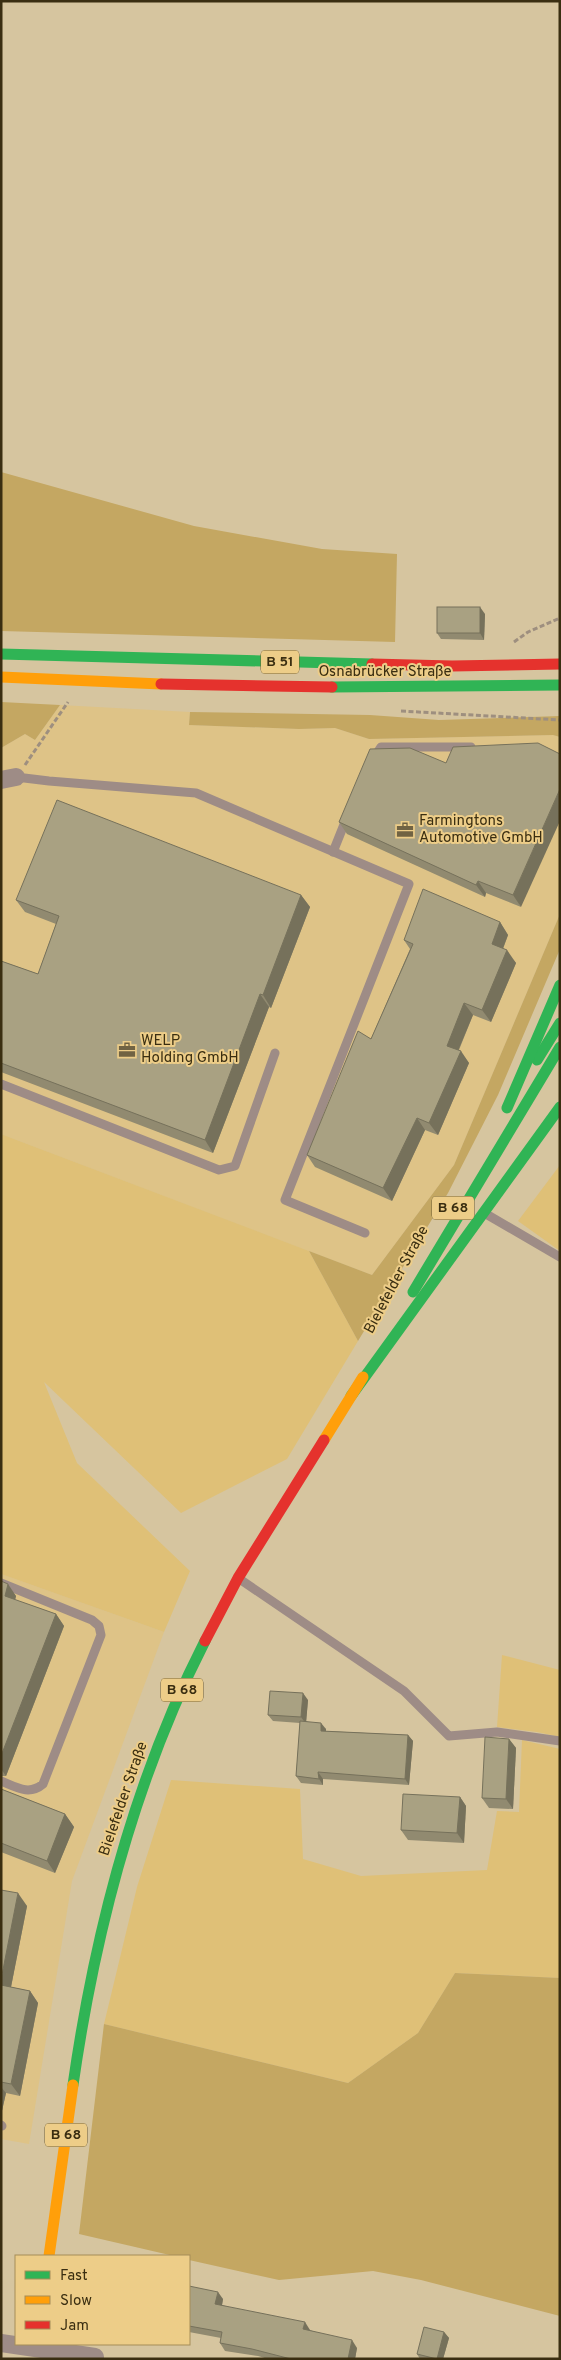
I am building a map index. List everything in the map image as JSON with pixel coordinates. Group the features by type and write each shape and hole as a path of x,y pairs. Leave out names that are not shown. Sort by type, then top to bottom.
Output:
{"main road":[{"name":"Osnabrücker Straße","path":"1,654 126,659 452,666 560,664"},
{"path":"538,664 560,658"},
{"name":"Osnabrücker Straße","path":"1,678 212,686 560,686"},
{"path":"512,687 543,697"},
{"path":"560,985 504,1112 560,1023"},
{"name":"Bielefelder Straße","path":"50,2255 83,2014 117,1866 148,1768 190,1671 238,1578 352,1396 560,1047"},
{"name":"B 68","path":"352,1396 560,1107"},
{"name":"Bielefelder Straße","path":"405,1296 479,1159"},
{"name":"Bielefelder Straße","path":"352,1396 396,1312"},
{"path":"35,2359 37,2345"}],"street":[{"path":"1,2344 101,2358"}],"lane":[{"path":"370,764 381,748 477,747"},
{"path":"9,778 196,793 409,884 285,1200 365,1233"},
{"path":"333,852 351,808"},
{"path":"1,1084 219,1170 235,1166 275,1054"},
{"path":"484,1212 560,1257"},
{"path":"238,1578 404,1691 449,1736 497,1732 560,1742"},
{"path":"1,1583 92,1620 99,1626 100,1635 59,1747 43,1784 36,1790 30,1791 1,1782"}],"path":[{"path":"9,778 65,707 70,697"}],"shaded area":[{"path":"1,472 194,526 322,549 397,554 395,642 1,631"},
{"path":"1,702 60,705 35,740 25,734 1,748"},
{"path":"60,705 190,712 189,725 299,729 335,728 369,739 553,735 560,737 560,914 454,1165 372,1275 1,1134 1,748 25,734 35,740"},
{"path":"190,712 370,715 439,720 560,716 560,737 553,735 369,739 335,728 299,729 189,725"},
{"path":"560,914 560,949 498,1095 448,1193 358,1341 309,1251 372,1275 454,1165"},
{"path":"1,1134 309,1251 358,1341 287,1459 181,1513 44,1382 77,1463 190,1571 164,1632 1,1574"},
{"path":"560,1165 560,1251 518,1221"},
{"path":"1,1574 164,1632 72,1881 29,2144 1,2139"},
{"path":"502,1655 560,1670 560,1737 497,1727"},
{"path":"522,1740 560,1749 560,1978 455,1973 418,2033 348,2083 104,2024 137,1887 171,1780 300,1789 303,1859 361,1876 487,1870 497,1811 519,1812"},
{"path":"455,1973 560,1978 560,2316 421,2280 373,2271 279,2280 190,2260 190,2255 170,2255 79,2234 104,2024 348,2083 418,2033"}],"building":[{"path":"437,607 480,607 480,633 437,633"},
{"path":"538,743 560,754 560,789 513,895 478,881 476,885 339,822 370,749 410,748 446,763 453,747"},
{"path":"57,800 301,895 263,995 260,994 205,1140 1,1063 1,961 38,974 59,916 16,900"},
{"path":"423,889 500,922 492,944 507,950 482,1010 464,1003 447,1046 461,1051 429,1123 417,1118 383,1188 307,1155 358,1031 371,1039 413,944 404,940"},
{"path":"1,1581 8,1584 5,1596 56,1614 1,1756"},
{"path":"270,1691 303,1693 301,1717 268,1715"},
{"path":"300,1721 321,1723 321,1731 408,1735 405,1779 318,1772 319,1779 296,1776"},
{"path":"485,1737 509,1739 506,1799 482,1798"},
{"path":"1,1789 65,1814 47,1861 1,1843"},
{"path":"403,1794 460,1797 457,1833 401,1830"},
{"path":"1,1890 18,1893 1,1980"},
{"path":"1,1985 30,1991 11,2084 1,2082"},
{"path":"190,2286 218,2292 215,2304 305,2322 303,2329 352,2340 348,2359 291,2359 220,2343 222,2332 190,2326"},
{"path":"424,2327 444,2332 437,2359 417,2354"}],"traffic: fast":[{"path":"1,654 372,664"},
{"path":"332,687 560,685"},
{"path":"507,1108 560,985"},
{"path":"537,1060 560,1023"},
{"path":"413,1292 560,1047"},
{"path":"351,1396 560,1107"},
{"path":"73,2085 93,1970 121,1857 158,1747 205,1641"}],"traffic: slow":[{"path":"1,677 161,684"},
{"path":"324,1440 363,1377"},
{"path":"49,2255 73,2085"}],"traffic: jam":[{"path":"372,664 452,666 560,664"},
{"path":"161,684 332,687"},
{"path":"205,1641 238,1578 324,1440"}],"place":[{"name":"Farmingtons Automotive GmbH","path":"405,830"},
{"name":"WELP Holding GmbH","path":"127,1050"}]}
